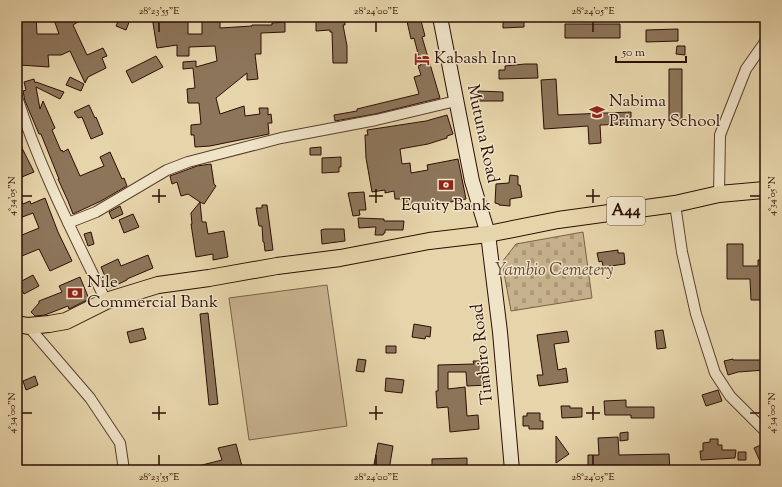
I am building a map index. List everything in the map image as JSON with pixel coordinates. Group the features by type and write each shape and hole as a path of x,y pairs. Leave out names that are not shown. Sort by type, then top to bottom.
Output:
{"main road":[{"name":"Mutuna Road","path":"440,17 472,181 488,234"},
{"name":"A44","path":"488,234 558,220 674,204 719,194 765,190"},
{"path":"22,325 49,324 66,321 106,301 158,285 277,266 340,258 429,241 488,234"},
{"name":"Timbiro Road","path":"488,234 500,332 512,470"}],"street":[{"path":"719,194 720,135 746,69 765,42"},
{"path":"17,97 21,122 106,301"},
{"path":"68,223 96,212 167,170 188,162 281,138 376,120 456,101"},
{"path":"674,204 682,252 696,314 716,374 730,396 765,431"},
{"path":"22,325 90,398 120,443 124,470"}],"green space":[{"name":"Yambio Cemetery","path":"583,232 592,298 511,311 502,262 516,244"},
{"path":"327,285 347,426 249,440 229,298"}],"building":[{"path":"17,17 36,17 37,34 59,34 53,17 86,17 73,25 87,55 103,48 107,56 102,58 106,68 88,77 85,83 70,51 61,55 48,55 49,67 20,65 19,46 17,46"},
{"path":"120,17 131,17 126,30 116,26"},
{"path":"152,17 188,17 188,34 202,34 202,17 220,17 220,28 272,25 272,23 285,22 285,32 261,33 261,54 255,54 258,79 247,80 247,73 216,98 220,114 244,106 245,116 260,114 259,108 268,108 268,115 271,114 272,123 268,123 269,134 210,146 195,147 194,135 191,135 191,125 201,124 199,103 188,103 187,89 195,88 193,68 183,69 183,62 196,61 196,67 217,61 215,46 189,47 189,56 177,56 177,45 157,48"},
{"path":"345,17 345,25 343,25 347,46 347,63 333,63 332,32 330,32 330,30 316,31 316,18"},
{"path":"406,17 420,17 425,36 422,37 440,98 375,114 335,121 334,115 357,111 357,109 419,94 414,77 421,75 418,66 421,65 414,38 411,39"},
{"path":"503,17 524,17 524,27 503,28"},
{"path":"565,24 620,24 620,38 565,38"},
{"path":"678,29 678,41 646,42 646,30"},
{"path":"677,46 685,46 685,55 676,54"},
{"path":"156,56 163,67 132,83 126,71"},
{"path":"537,64 538,78 499,79 499,70 505,70 505,66"},
{"path":"669,69 682,69 682,121 669,121"},
{"path":"70,77 84,84 81,91 66,85"},
{"path":"34,79 35,83 36,82 64,92 60,99 36,87 40,109 43,101 55,128 52,130 61,151 62,150 63,152 68,149 80,176 104,166 100,157 110,152 122,179 124,178 127,186 101,201 73,214 41,134 39,134 25,101 23,91 26,90 24,82"},
{"path":"556,79 558,115 631,112 631,124 600,125 601,143 589,144 588,126 544,129 541,80"},
{"path":"478,91 503,92 503,101 478,101"},
{"path":"89,105 103,134 91,139 82,117 78,118 74,112"},
{"path":"447,115 453,134 447,136 447,138 428,144 400,149 402,164 410,163 411,173 428,170 427,165 458,159 466,199 435,205 435,202 403,206 402,199 395,199 394,191 385,193 385,190 372,192 366,158 365,135 368,135 367,130 426,121"},
{"path":"17,138 34,172 17,179"},
{"path":"321,147 321,155 310,155 310,148"},
{"path":"341,157 341,167 339,167 339,172 322,173 322,158"},
{"path":"211,164 214,184 216,186 204,204 188,194 181,196 177,182 172,184 170,176 197,166"},
{"path":"510,175 518,176 518,185 520,185 522,197 510,199 510,206 499,205 495,203 496,184 509,183"},
{"path":"17,189 23,204 30,201 31,204 45,198 58,232 72,261 50,271 39,249 17,258 17,237 39,228 33,213 17,219"},
{"path":"364,192 366,210 359,210 360,215 353,216 348,193"},
{"path":"200,202 202,222 206,222 208,234 224,231 228,257 213,260 213,254 196,257 191,224 191,213"},
{"path":"262,205 267,205 273,250 265,251 262,226 259,226 256,208 262,208"},
{"path":"120,206 123,214 112,219 109,212"},
{"path":"133,214 139,227 124,233 119,220"},
{"path":"358,218 384,219 384,221 404,221 403,230 385,230 383,235 375,235 376,227 359,228"},
{"path":"344,229 345,241 322,244 321,230"},
{"path":"91,232 94,244 88,246 84,234"},
{"path":"727,244 743,244 743,266 758,266 758,260 765,260 765,300 751,300 750,279 727,279"},
{"path":"618,250 618,253 624,253 625,264 603,267 602,261 599,262 597,253"},
{"path":"148,255 153,268 110,288 101,267 118,259 121,266"},
{"path":"33,275 39,286 24,294 18,283"},
{"path":"80,277 89,299 69,309 68,306 45,315 35,316 31,312 39,301 62,292 59,286"},
{"path":"208,313 218,404 209,405 200,314"},
{"path":"414,324 431,327 430,337 426,336 425,339 412,337"},
{"path":"143,328 146,339 130,343 127,332"},
{"path":"663,330 666,348 657,349 655,331"},
{"path":"567,331 569,342 554,344 558,370 566,368 568,382 539,386 537,375 543,375 537,335"},
{"path":"386,346 396,346 396,353 386,353"},
{"path":"358,359 366,360 364,372 356,371"},
{"path":"733,359 765,360 765,370 738,372 728,375 724,361"},
{"path":"473,361 481,361 481,378 487,378 488,385 467,386 466,372 448,372 448,389 465,387 467,416 478,415 479,429 450,432 448,407 437,408 436,391 438,391 438,365 474,364"},
{"path":"35,376 38,385 26,390 23,381"},
{"path":"386,378 404,380 402,393 385,391"},
{"path":"718,390 722,401 706,406 702,395"},
{"path":"626,400 626,407 654,407 654,418 631,418 631,415 605,415 604,401"},
{"path":"561,406 582,408 582,417 562,418"},
{"path":"527,413 540,413 540,421 543,421 543,429 529,429 529,426 523,426 523,416 527,416"},
{"path":"628,432 628,440 620,441 620,433"},
{"path":"556,436 569,454 556,463"},
{"path":"618,437 619,455 669,454 670,470 588,470 588,455 599,455 598,438"},
{"path":"710,439 718,439 718,445 722,445 722,450 736,450 735,458 701,460 700,451 703,451 703,443 710,442"},
{"path":"378,443 393,446 389,470 373,470"},
{"path":"765,443 765,470 764,470 754,448"},
{"path":"236,444 243,470 194,470 194,467 222,460 218,448"},
{"path":"738,452 746,452 746,460 738,460"},
{"path":"467,458 467,470 432,470 432,459"}],"place":[{"name":"Kabash Inn","path":"422,59"},
{"name":"Nabima Primary School","path":"597,112"},
{"name":"Equity Bank","path":"446,185"},
{"name":"Nile Commercial Bank","path":"75,293"}]}
